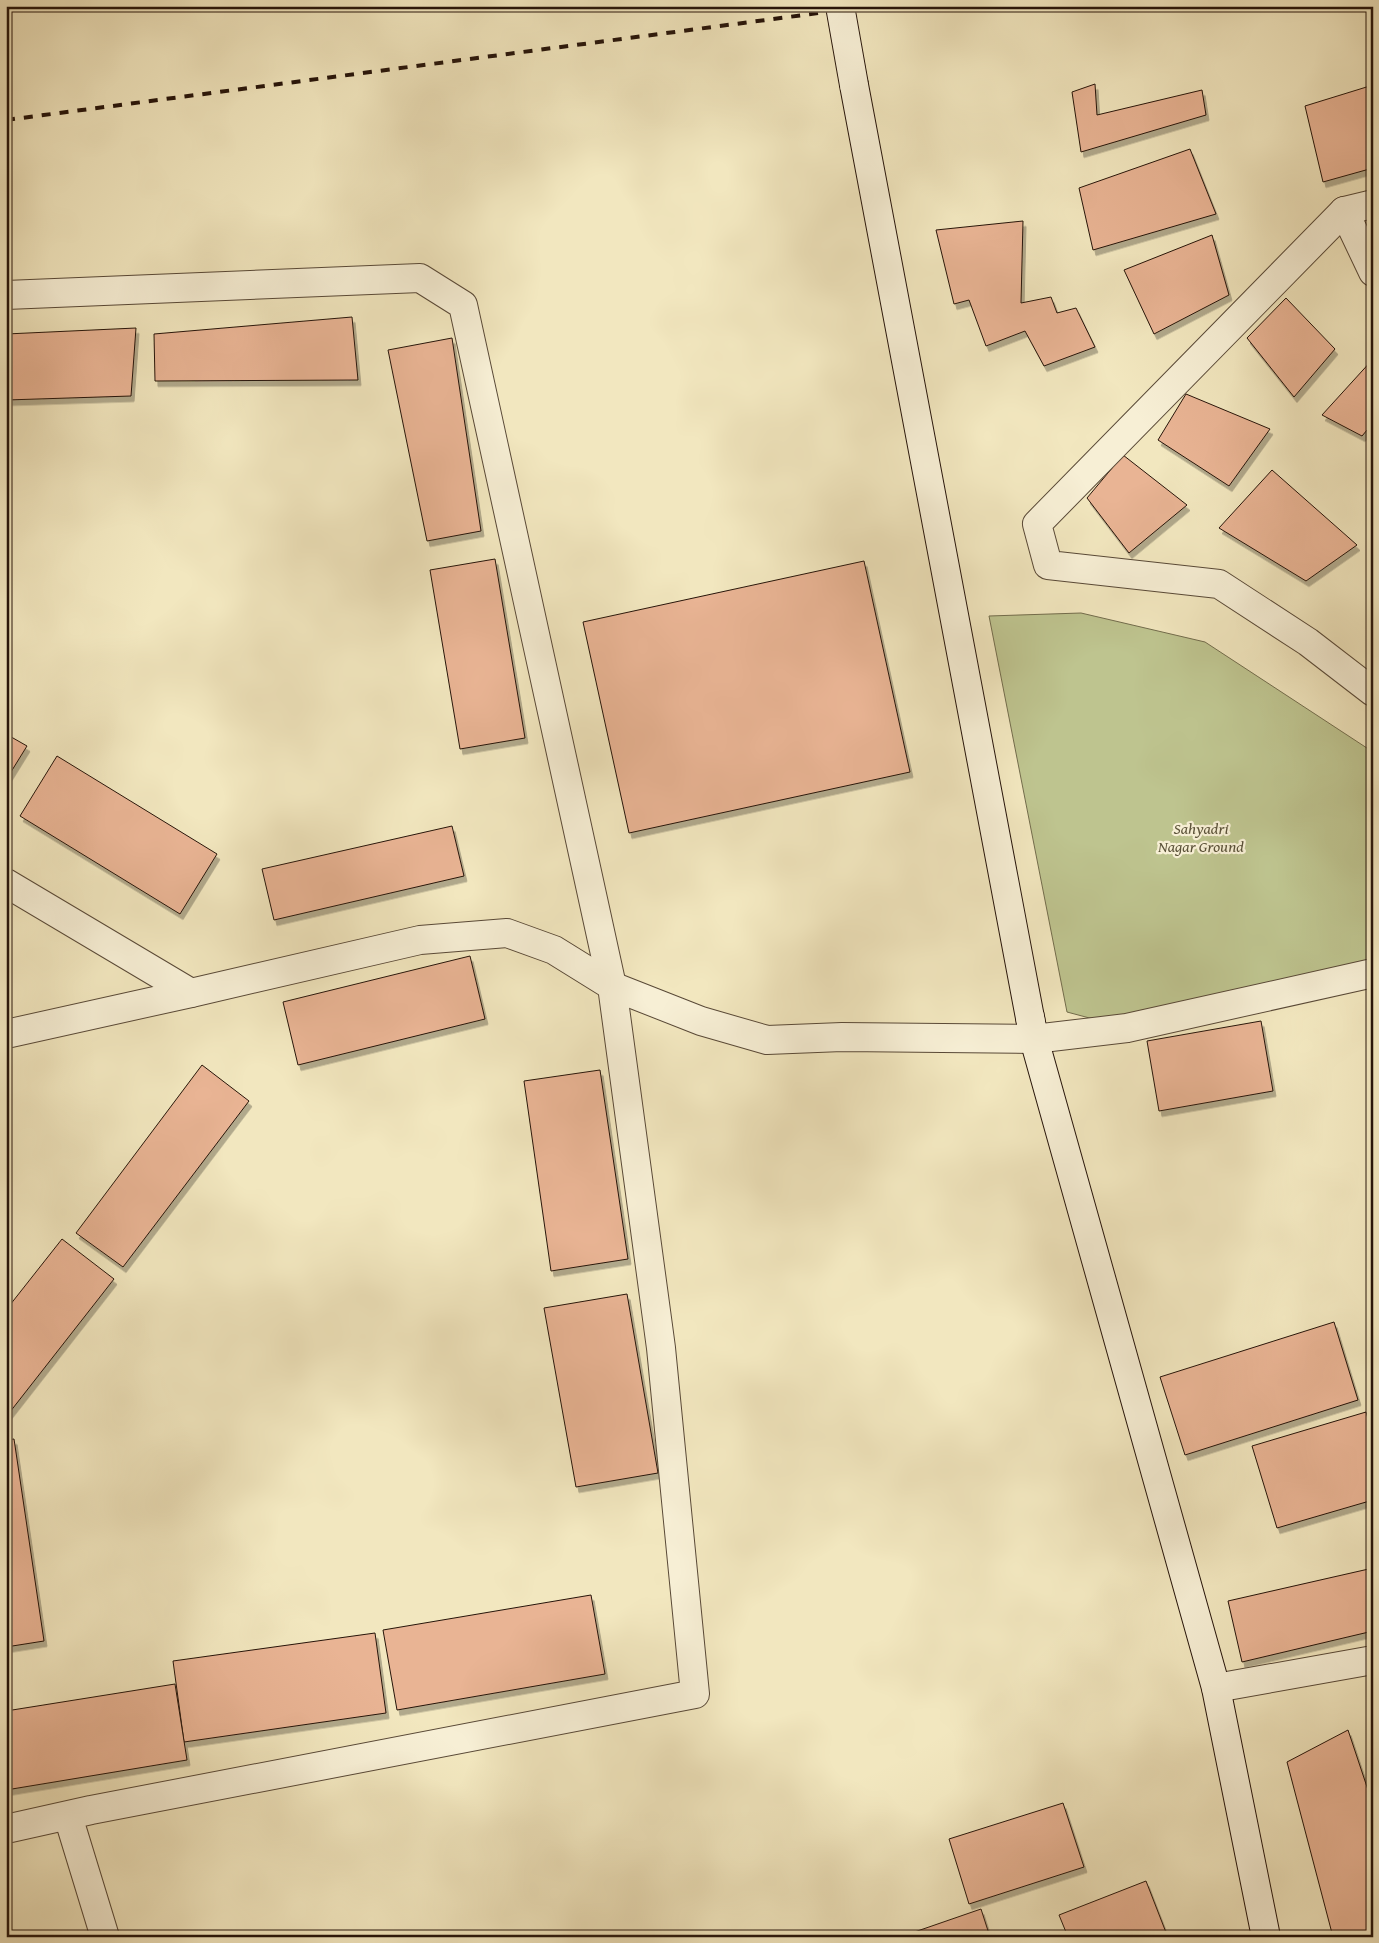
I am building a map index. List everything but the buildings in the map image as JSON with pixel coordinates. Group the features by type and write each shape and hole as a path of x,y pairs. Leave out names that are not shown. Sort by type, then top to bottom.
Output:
{"street":[{"path":"840,6 852,79 1031,1023 1216,1688 1266,1937"},
{"path":"1373,204 1344,211 1037,524 1048,565 1219,584 1308,642 1373,692"},
{"path":"1344,211 1373,272"},
{"path":"6,295 420,278 463,305 612,986 661,1348 695,1694 6,1829"},
{"path":"6,883 191,994"},
{"path":"6,1034 191,994 420,940 507,933 554,950 612,986 701,1021 767,1040 842,1037 1031,1023 1127,1028 1373,973"},
{"path":"1216,1688 1373,1660"},
{"path":"68,1816 105,1937"}],"green space":[{"name":"Sahyadri Nagar Ground","path":"1081,613 1205,642 1373,752 1373,963 1127,1028 1067,1012 989,616"}],"railway":[{"path":"6,120 872,6"}]}
